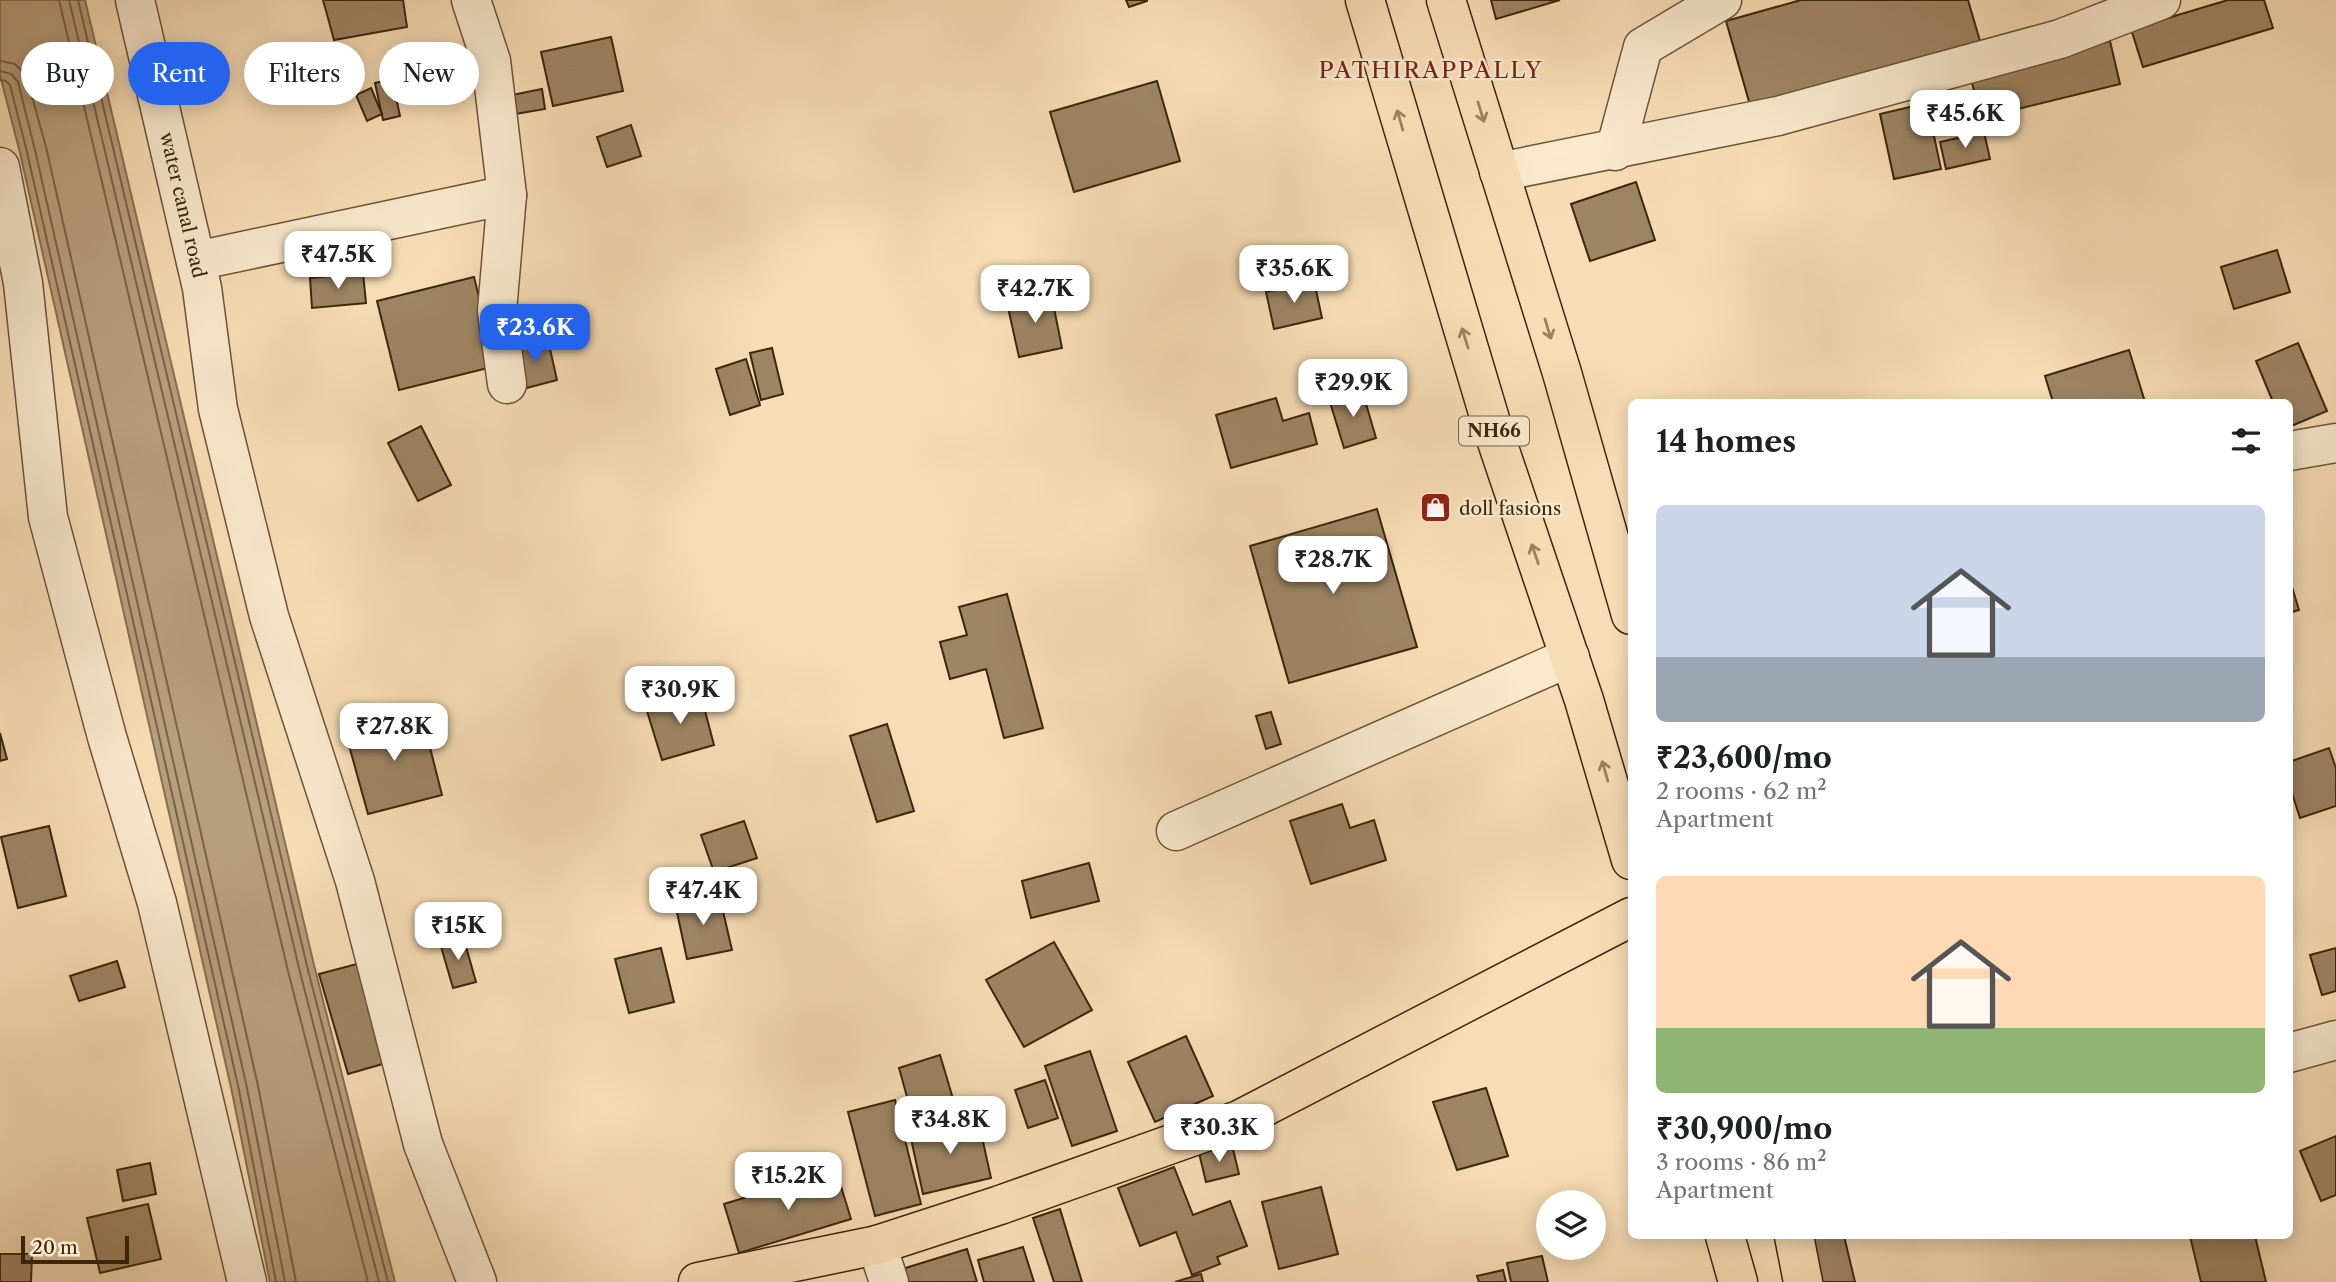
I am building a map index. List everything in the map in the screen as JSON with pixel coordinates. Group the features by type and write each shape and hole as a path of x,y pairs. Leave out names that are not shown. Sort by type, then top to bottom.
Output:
{"main road":[{"name":"NH66","path":"1365,0 1495,436 1570,657 1628,850"},
{"path":"1446,0 1562,373 1628,604"},
{"path":"698,1282 877,1245 1000,1205 1239,1120 1628,919"},
{"path":"1726,1239 1738,1282"},
{"path":"1795,1239 1803,1282"}],"street":[{"name":"water canal road","path":"135,0 199,275 218,409 269,616 355,881 424,1144 477,1282"},
{"path":"471,0 491,61 507,195 497,311 507,384"},
{"path":"1615,151 1643,47 1722,0"},
{"path":"1499,172 1778,117 2060,39 2161,0"},
{"path":"0,167 23,283 48,517 107,737 156,903 247,1282"},
{"path":"199,275 507,195"},
{"path":"2293,450 2336,443"},
{"path":"1176,831 1570,657"},
{"path":"2293,1053 2336,1040"},
{"path":"877,1245 889,1282"}],"water":[{"path":"0,0 85,0 95,42 21,42 21,105 110,105 314,965 395,1282 270,1282 232,1092 20,153 0,75"}],"building":[{"path":"323,0 403,0 407,27 334,40"},
{"path":"1126,0 1147,0 1147,1 1129,7"},
{"path":"1491,0 1560,0 1496,19"},
{"path":"1801,0 1968,0 1980,41 1750,105 1726,21"},
{"path":"2228,0 2264,0 2273,28 2143,67 2131,29"},
{"path":"611,37 623,91 553,106 541,52"},
{"path":"2110,41 2120,84 1981,118 1970,75"},
{"path":"1157,81 1180,161 1074,192 1050,112"},
{"path":"379,82 379,102 375,83"},
{"path":"371,88 382,114 367,121 360,105 365,105 365,91"},
{"path":"542,89 545,109 515,114 512,95"},
{"path":"1927,103 1941,169 1894,179 1880,114"},
{"path":"380,105 398,105 400,116 383,120"},
{"path":"631,125 641,156 607,167 597,137"},
{"path":"1984,132 1990,159 1946,169 1940,142"},
{"path":"1636,182 1655,240 1590,261 1571,204"},
{"path":"2277,250 2290,292 2234,309 2221,267"},
{"path":"363,273 366,303 312,308 310,278"},
{"path":"474,277 496,366 399,390 377,301"},
{"path":"1314,281 1322,318 1274,329 1266,292"},
{"path":"1051,293 1062,348 1019,357 1007,303"},
{"path":"548,340 557,380 523,389 514,348"},
{"path":"2298,343 2327,411 2293,425 2293,399 2272,399 2256,361"},
{"path":"772,348 783,394 761,400 750,353"},
{"path":"2129,350 2144,399 2052,399 2045,376"},
{"path":"746,359 760,405 730,415 716,369"},
{"path":"1362,390 1376,438 1344,448 1329,399"},
{"path":"1276,398 1283,421 1309,413 1317,444 1231,468 1216,415"},
{"path":"421,426 451,485 418,501 388,443"},
{"path":"1377,509 1417,647 1289,683 1250,546"},
{"path":"2293,590 2299,610 2293,612"},
{"path":"1007,594 1043,728 1004,738 986,669 950,679 940,642 967,635 959,607"},
{"path":"700,692 714,745 662,760 646,708"},
{"path":"421,712 442,795 368,814 345,731"},
{"path":"1271,712 1281,744 1266,749 1256,716"},
{"path":"887,724 914,811 877,822 850,736"},
{"path":"0,733 7,759 0,761"},
{"path":"2329,748 2336,768 2336,806 2300,818 2293,796 2293,761"},
{"path":"1342,804 1350,828 1374,820 1386,860 1311,884 1290,821"},
{"path":"744,821 757,858 714,872 701,835"},
{"path":"49,826 66,896 18,908 1,837"},
{"path":"1089,863 1099,901 1031,918 1022,881"},
{"path":"719,894 732,950 687,959 675,903"},
{"path":"463,936 476,982 453,988 440,943"},
{"path":"1054,942 1092,1010 1024,1047 986,980"},
{"path":"661,948 674,1002 629,1013 615,959"},
{"path":"2336,948 2336,991 2322,995 2310,955"},
{"path":"117,961 125,987 79,1001 70,976"},
{"path":"357,964 386,1063 348,1074 319,974"},
{"path":"1186,1036 1213,1096 1155,1122 1128,1062"},
{"path":"1090,1051 1117,1131 1072,1146 1045,1066"},
{"path":"940,1055 954,1102 912,1115 899,1068"},
{"path":"1045,1080 1058,1118 1028,1128 1015,1090"},
{"path":"1486,1088 1508,1156 1457,1170 1433,1102"},
{"path":"895,1100 921,1204 875,1216 848,1112"},
{"path":"978,1119 991,1178 923,1194 910,1134"},
{"path":"2336,1136 2336,1195 2321,1201 2300,1151"},
{"path":"1232,1145 1239,1174 1206,1182 1199,1153"},
{"path":"150,1163 156,1194 123,1201 117,1170"},
{"path":"1174,1167 1193,1215 1230,1201 1247,1246 1217,1257 1220,1264 1192,1275 1176,1232 1140,1246 1118,1188"},
{"path":"836,1170 851,1219 739,1253 724,1204"},
{"path":"1321,1187 1338,1254 1279,1269 1262,1202"},
{"path":"148,1204 161,1259 100,1273 87,1218"},
{"path":"1060,1209 1082,1282 1054,1282 1033,1218"},
{"path":"1809,1239 1845,1239 1855,1282 1819,1282"},
{"path":"2191,1239 2256,1239 2266,1282 2201,1282"},
{"path":"1023,1247 1034,1282 984,1282 978,1260"},
{"path":"967,1249 977,1282 903,1282 899,1270"},
{"path":"0,1254 32,1254 31,1282 0,1282"},
{"path":"1536,1257 1536,1260 1543,1260 1548,1282 1511,1282 1507,1263"},
{"path":"1503,1270 1506,1282 1479,1282 1477,1276"},
{"path":"1201,1274 1203,1282 1175,1282"}],"place":[{"name":"doll fasions","path":"1436,508"}],"district":[{"name":"PATHIRAPPALLY","path":"1431,70"}]}
